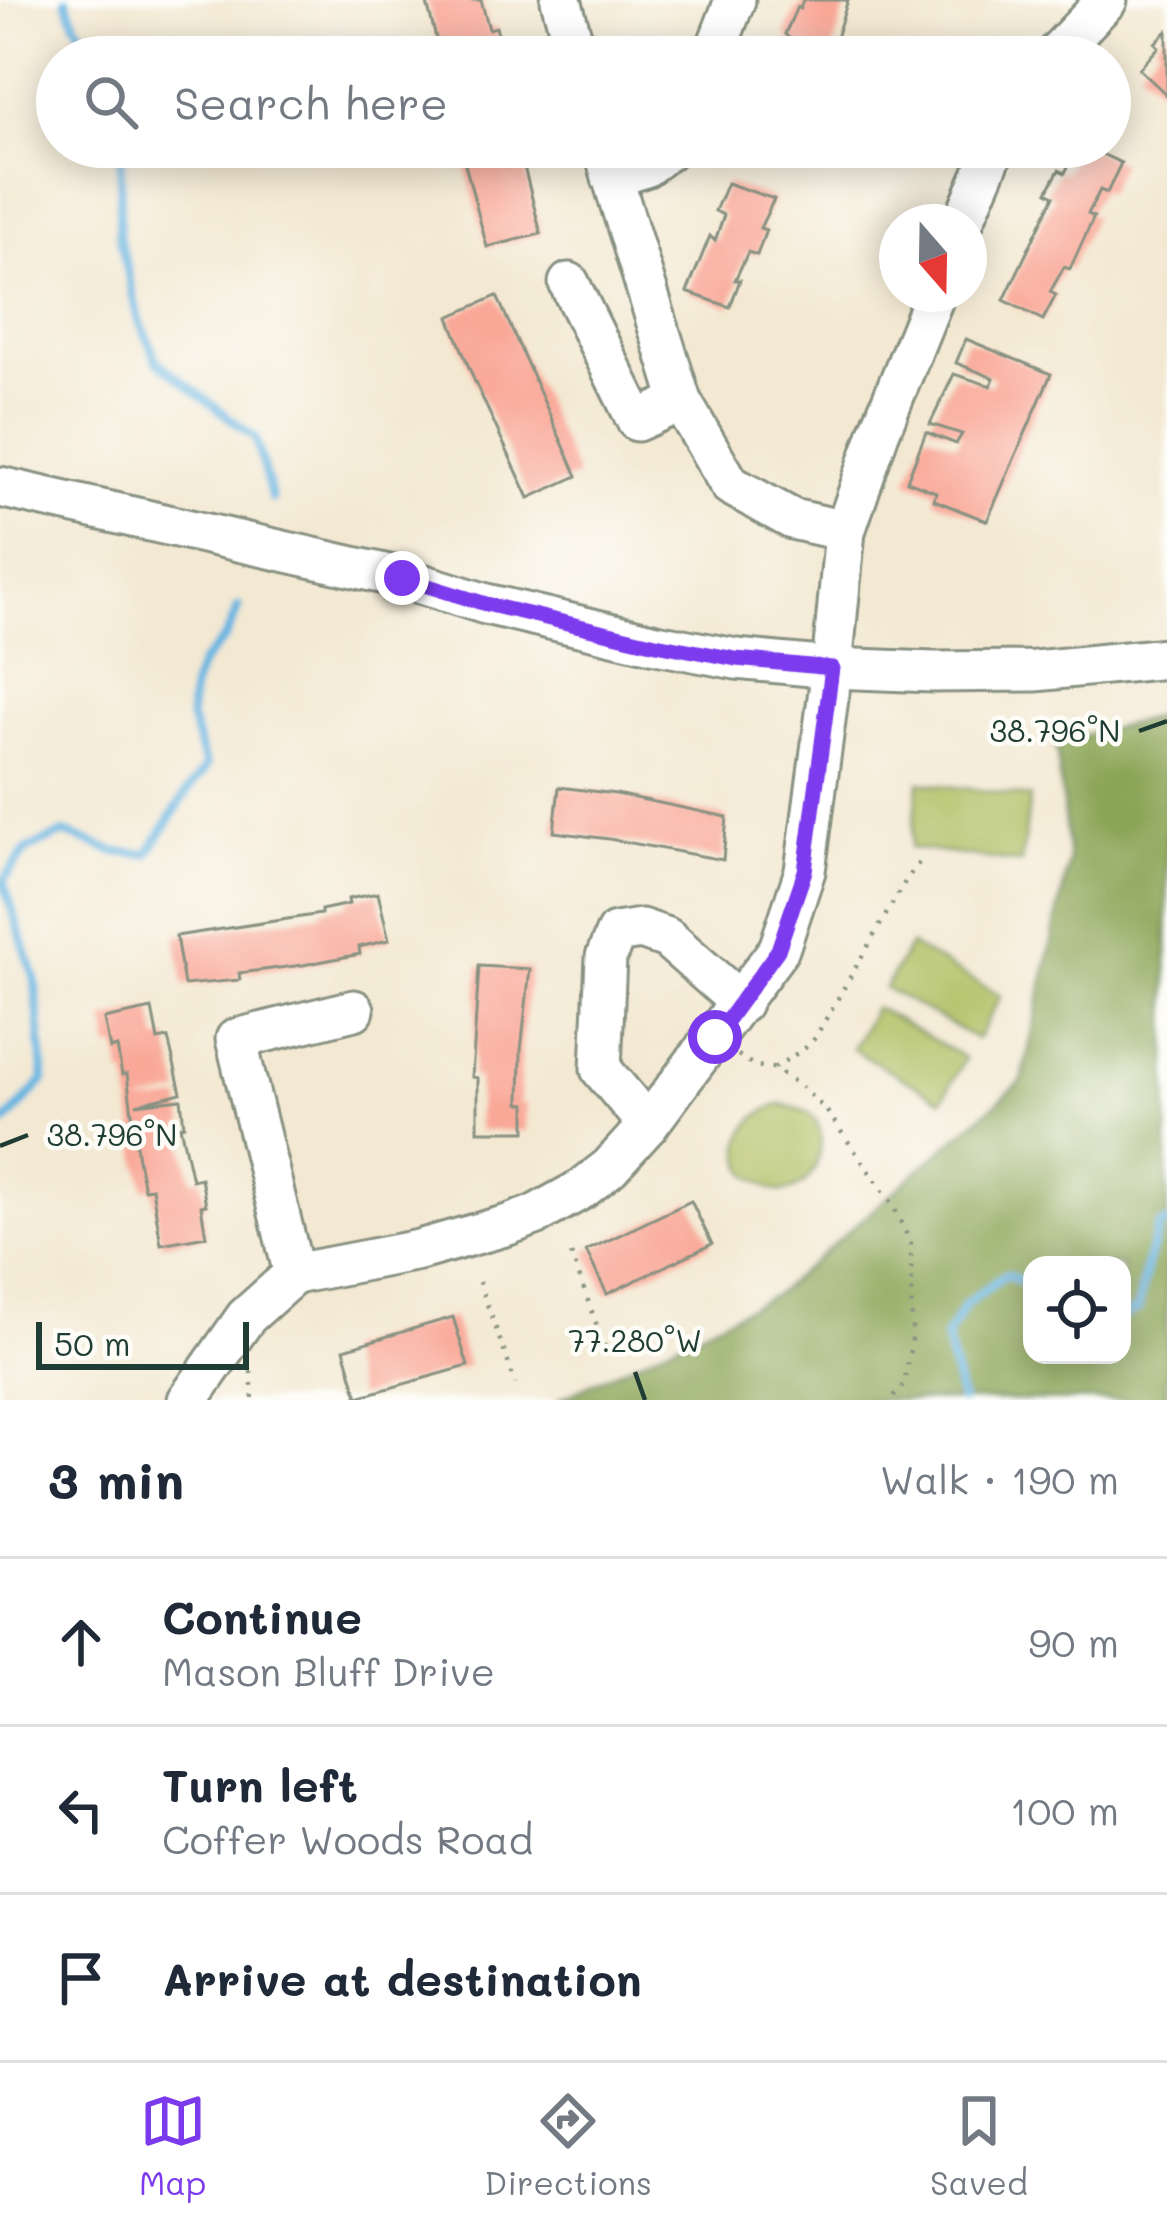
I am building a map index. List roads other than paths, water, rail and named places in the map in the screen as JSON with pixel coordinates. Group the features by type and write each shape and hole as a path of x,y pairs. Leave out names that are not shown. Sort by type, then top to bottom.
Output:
{"street":[{"path":"561,0 571,36"},
{"path":"721,36 735,0"},
{"path":"1074,36 1108,0"},
{"path":"610,168 681,401 730,485 792,519 845,531"},
{"path":"971,204 986,168"},
{"path":"569,283 637,421 681,401"},
{"path":"188,1400 246,1317 294,1274 419,1250 536,1215 596,1178 649,1125 778,950 805,871 845,531 928,312"},
{"path":"1,494 402,578 486,604 736,659 933,672 1034,671 1167,658"},
{"path":"649,1125 601,1069 606,956 616,933 641,929 667,938 741,1003"},
{"path":"294,1274 236,1039 354,1010"}],"waterway":[{"path":"66,0 84,36"},
{"path":"121,168 119,235 139,320 157,361 255,438 272,499"},
{"path":"0,1125 44,1080 35,979 3,881 26,850 64,833 116,852 148,854 206,767 190,717 192,688 201,663 225,638 239,607"},
{"path":"1131,1312 1138,1309 1159,1226 1167,1223"},
{"path":"961,1400 946,1337 966,1304 1006,1274 1023,1282"}]}
